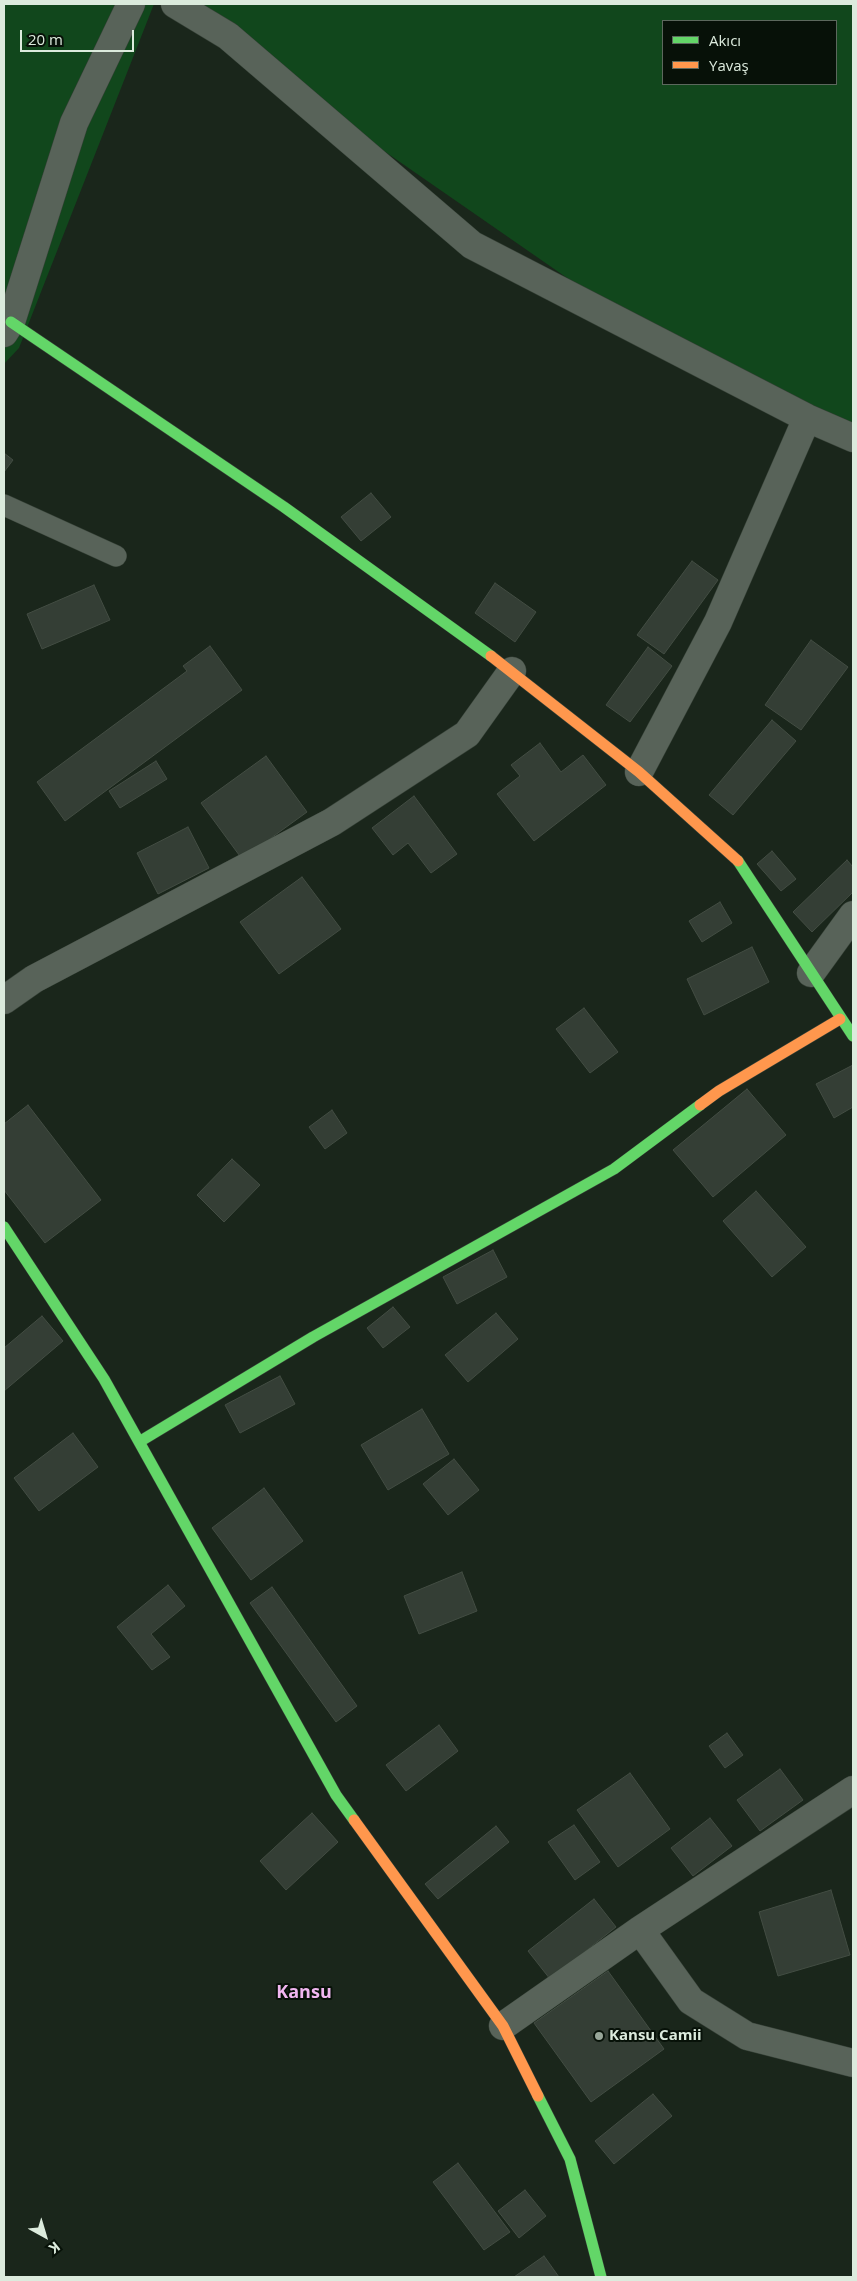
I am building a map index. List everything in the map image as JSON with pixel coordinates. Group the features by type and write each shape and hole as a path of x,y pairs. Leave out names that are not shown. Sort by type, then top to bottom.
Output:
{"street":[{"path":"131,4 74,123 7,328 284,507 512,671 639,772 742,865 840,1019 853,1036"},
{"path":"175,4 228,36 472,245 807,418 853,438"},
{"path":"639,772 718,622 807,418"},
{"path":"4,1000 34,980 332,822 467,734 512,671"},
{"path":"811,973 853,915"},
{"path":"139,1442 313,1337 614,1169 719,1091 840,1019"},
{"path":"7,1237 104,1379 336,1795 503,2026 570,2159 601,2277"},
{"path":"503,2026 640,1930 853,1790"},
{"path":"640,1930 691,2001 747,2036 853,2063"}],"lane":[{"path":"4,505 116,556"}],"green space":[{"path":"4,4 154,4 19,348 4,364"},
{"path":"172,4 853,4 853,431 736,395"}],"building":[{"path":"4,453 13,460 4,472"},
{"path":"371,493 391,517 361,541 341,517"},
{"path":"692,561 718,580 664,654 637,635"},
{"path":"495,583 536,612 515,642 475,613"},
{"path":"94,585 110,620 42,649 27,614"},
{"path":"811,640 848,667 801,730 765,705"},
{"path":"210,646 242,690 65,821 37,782 187,671 183,666"},
{"path":"648,647 672,666 630,722 606,705"},
{"path":"772,720 796,741 733,815 709,795"},
{"path":"540,743 561,772 583,755 606,785 534,841 497,794 520,776 511,765"},
{"path":"266,756 307,812 242,859 201,803"},
{"path":"156,761 167,779 120,808 109,791"},
{"path":"414,796 457,854 431,873 408,843 393,855 372,828"},
{"path":"188,827 209,868 158,894 137,853"},
{"path":"772,851 796,879 781,891 757,864"},
{"path":"847,860 853,867 853,892 812,932 793,912"},
{"path":"302,877 341,929 279,974 240,922"},
{"path":"720,902 732,923 702,942 689,921"},
{"path":"752,947 769,982 704,1015 687,979"},
{"path":"584,1008 618,1052 590,1073 556,1029"},
{"path":"853,1065 853,1107 834,1118 816,1084"},
{"path":"747,1089 786,1135 713,1197 673,1150"},
{"path":"28,1105 101,1200 45,1243 4,1190 4,1124"},
{"path":"332,1110 347,1133 325,1149 309,1127"},
{"path":"232,1159 260,1185 224,1222 197,1195"},
{"path":"756,1191 806,1247 772,1277 723,1221"},
{"path":"493,1250 507,1277 457,1304 443,1277"},
{"path":"393,1307 410,1327 383,1348 367,1328"},
{"path":"496,1313 518,1339 468,1382 445,1355"},
{"path":"42,1316 63,1341 4,1391 4,1348"},
{"path":"280,1376 295,1404 240,1433 225,1405"},
{"path":"422,1409 449,1454 388,1490 361,1445"},
{"path":"73,1433 98,1467 39,1511 14,1478"},
{"path":"454,1459 479,1490 448,1515 423,1484"},
{"path":"264,1488 303,1541 251,1580 212,1528"},
{"path":"462,1572 477,1611 419,1634 404,1596"},
{"path":"168,1585 185,1606 151,1634 170,1657 152,1670 117,1627"},
{"path":"272,1587 357,1706 336,1722 250,1603"},
{"path":"439,1725 458,1751 406,1791 386,1765"},
{"path":"727,1733 743,1755 725,1768 709,1746"},
{"path":"780,1769 803,1800 760,1831 737,1800"},
{"path":"630,1773 670,1829 618,1867 577,1810"},
{"path":"312,1813 338,1842 286,1890 260,1861"},
{"path":"710,1818 732,1846 693,1876 671,1848"},
{"path":"574,1825 600,1862 575,1880 548,1842"},
{"path":"496,1826 509,1842 438,1899 425,1884"},
{"path":"831,1890 850,1955 778,1976 759,1912"},
{"path":"594,1899 616,1927 550,1979 528,1951"},
{"name":"Kansu Camii","path":"608,1971 664,2049 591,2102 534,2023"},
{"path":"653,2094 672,2116 614,2164 595,2141"},
{"path":"458,2163 510,2232 484,2250 433,2182"},
{"path":"525,2190 546,2216 519,2238 498,2211"},
{"path":"544,2256 559,2277 514,2277"}],"traffic: fast":[{"path":"11,322 284,507 491,656"},
{"path":"738,861 853,1036"},
{"path":"139,1442 313,1337 614,1169 700,1105"},
{"path":"4,1227 104,1379 336,1795 354,1820"},
{"path":"538,2096 570,2159 601,2277"}],"traffic: slow":[{"path":"491,656 639,772 738,861"},
{"path":"700,1105 719,1091 840,1019"},
{"path":"354,1820 503,2026 538,2096"}],"place":[{"name":"Kansu Camii","path":"599,2036"}],"district":[{"name":"Kansu","path":"304,1993"}]}
